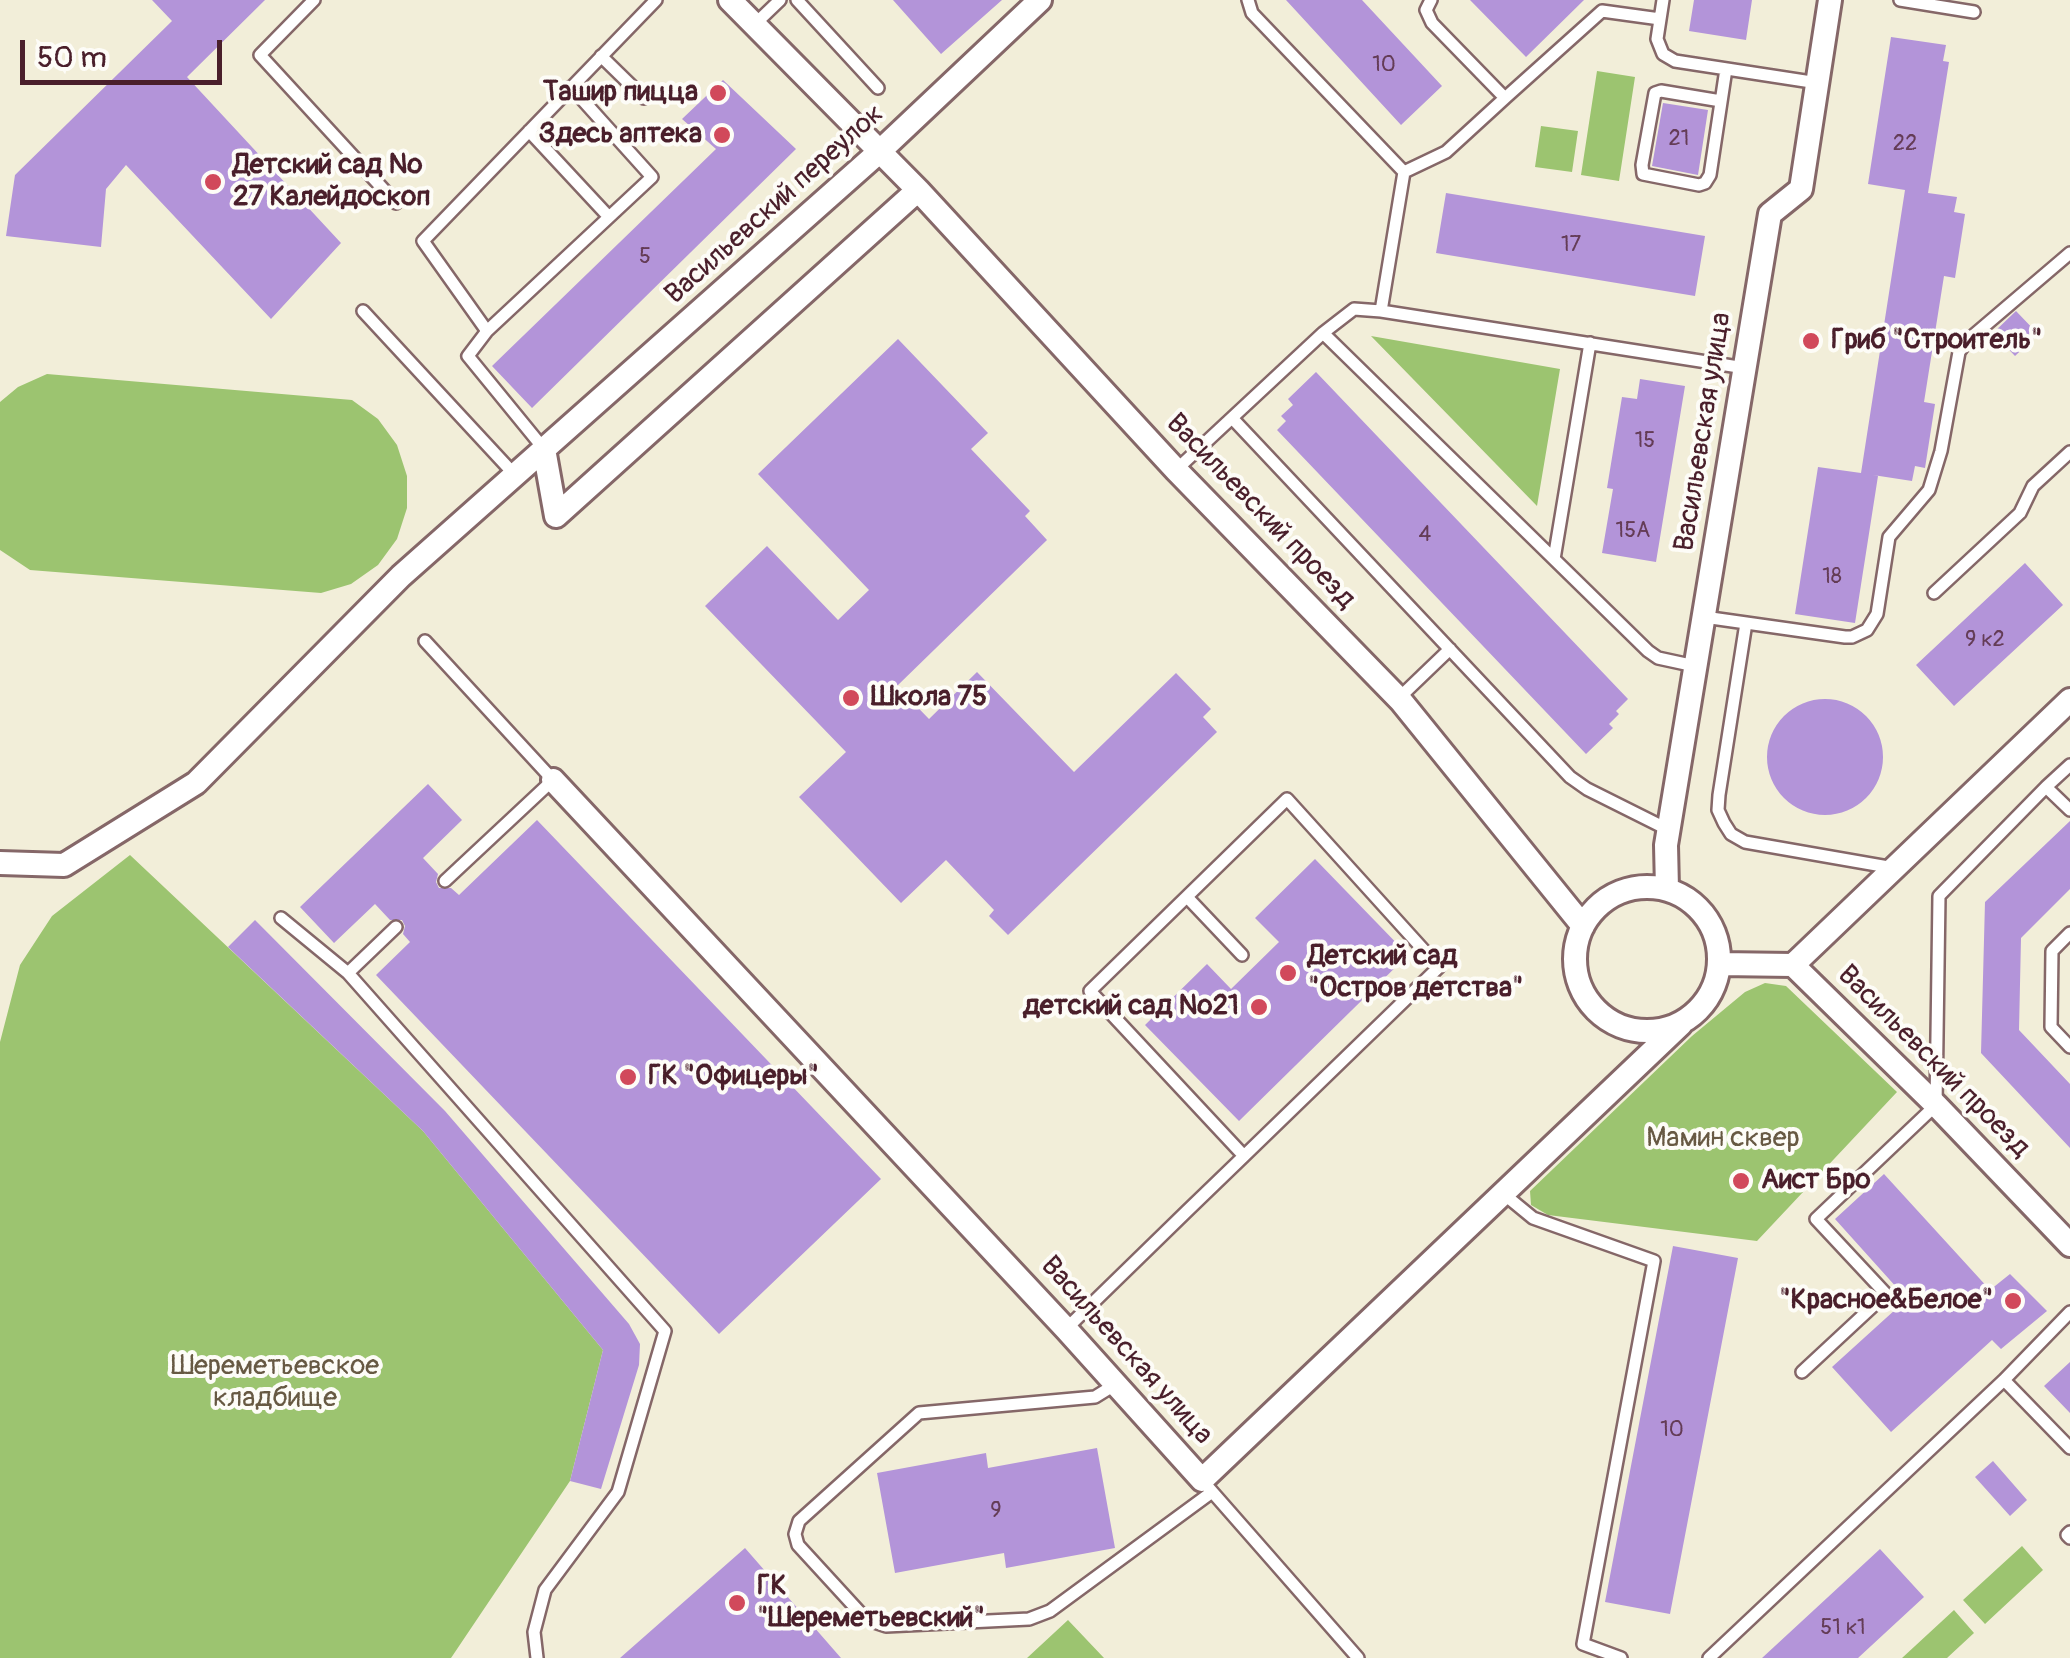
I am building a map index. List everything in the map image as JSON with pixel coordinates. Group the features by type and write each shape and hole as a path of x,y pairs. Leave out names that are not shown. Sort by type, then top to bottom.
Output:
{"street":[{"name":"Васильевский проезд","path":"730,0 918,190 1176,470 1399,698 1583,926"},
{"name":"Васильевский переулок","path":"0,864 64,865 196,782 401,576 879,152 1040,0"},
{"name":"Васильевская улица","path":"1667,889 1669,830 1770,214 1801,190 1830,0"},
{"path":"544,449 556,516 918,190"},
{"path":"1720,964 1793,964 2070,700"},
{"name":"Васильевская улица","path":"554,780 1066,1329 1207,1486 1681,1024"},
{"path":"1642,886 1667,889 1689,900 1707,917 1718,940 1720,964 1714,988 1701,1009 1681,1024 1660,1031 1637,1032 1615,1025 1597,1012 1584,994 1576,972 1576,950 1583,926 1597,906 1618,892 1642,886"},
{"name":"Васильевский проезд","path":"1793,964 1936,1104 2070,1245"}],"lane":[{"path":"314,0 260,54 396,204"},
{"path":"487,331 422,241 656,0"},
{"path":"754,25 780,0"},
{"path":"797,0 878,88"},
{"path":"1248,0 1252,13 1404,172"},
{"path":"1430,0 1426,10 1432,23 1505,98"},
{"path":"1592,0 1602,11 1660,19"},
{"path":"1663,0 1657,39 1663,54 1675,62 1818,83"},
{"path":"1900,0 1974,12"},
{"path":"1404,172 1446,152 1602,11"},
{"path":"601,56 644,98"},
{"path":"1721,101 1655,93 1643,174 1706,183 1721,101 1726,69"},
{"path":"544,449 468,356 487,331 652,177 571,87"},
{"path":"530,131 609,217"},
{"path":"1381,310 1404,172"},
{"path":"1704,617 1852,638 1873,624 1889,538 1929,490 1942,451 1960,352 1968,340 2070,253"},
{"path":"1176,470 1354,309 1381,310 1745,368"},
{"path":"363,311 514,474"},
{"path":"1324,333 1658,658 1696,666"},
{"path":"1554,559 1590,344"},
{"path":"1232,418 1578,784 1669,830"},
{"path":"1934,593 2020,512 2033,486 2070,452"},
{"path":"1746,623 1719,795 1718,810 1724,823 1731,834 1745,842 1894,868"},
{"path":"425,640 470,694 554,780 445,881"},
{"path":"1399,698 1450,650"},
{"path":"1802,1372 1886,1294 1816,1220 1936,1104 1938,896 2070,765"},
{"path":"2046,787 2070,809"},
{"path":"1066,1329 1439,967 1287,799 1090,990 1244,1156"},
{"path":"1188,896 1242,955"},
{"path":"281,918 348,973 665,1331 618,1492 545,1590 534,1632 538,1658"},
{"path":"348,973 396,927"},
{"path":"2070,933 2052,951 2050,1027 2070,1047"},
{"path":"1505,1195 1532,1218 1654,1261 1583,1644 1622,1658"},
{"path":"1709,1658 2004,1380 2070,1312"},
{"path":"2004,1380 2070,1448"},
{"path":"1116,1384 1096,1397 918,1413 799,1520 798,1545 864,1616 886,1626 1029,1620 1050,1611 1207,1486 1358,1658"}],"green space":[{"path":"1597,71 1635,77 1619,181 1581,175"},
{"path":"1541,126 1578,131 1572,172 1535,167"},
{"path":"1371,336 1560,369 1537,506"},
{"path":"47,374 352,400 378,419 397,445 407,476 407,508 397,539 378,565 351,584 321,593 30,570 0,550 0,402 18,387"},
{"name":"Шереметьевское кладбище","path":"130,855 423,1131 603,1350 570,1481 451,1658 0,1658 0,1042 20,965 52,916"},
{"name":"Мамин сквер","path":"1765,983 1786,986 1897,1092 1757,1241 1548,1215 1531,1205 1530,1191 1692,1036 1745,992"},
{"path":"2022,1546 2043,1570 1985,1624 1963,1600"},
{"path":"1954,1610 1974,1633 1947,1658 1902,1658"},
{"path":"1068,1620 1104,1658 1027,1658"}],"building":[{"name":"Детский сад № 27 Калейдоскоп","path":"152,0 265,0 187,77 341,243 271,319 126,165 106,189 101,247 6,236 15,175 172,21"},
{"path":"893,0 1002,0 941,54"},
{"path":"1286,0 1362,0 1442,86 1401,125"},
{"path":"1470,0 1584,0 1526,57"},
{"path":"1694,0 1752,0 1746,40 1689,31"},
{"path":"1891,37 1946,45 1943,61 1949,62 1928,193 1957,197 1954,212 1965,214 1955,278 1944,276 1924,402 1935,404 1925,468 1915,466 1912,481 1873,475 1878,476 1855,623 1795,614 1818,467 1861,473 1905,190 1868,184"},
{"path":"723,80 796,149 532,408 492,366 716,149 682,119"},
{"path":"1663,103 1708,110 1698,175 1652,166"},
{"path":"1446,193 1705,236 1695,296 1436,253"},
{"path":"2016,311 2038,334 2015,356 1993,333"},
{"name":"Школа 75","path":"898,339 988,433 971,449 1030,511 1025,516 1047,540 897,686 929,719 977,672 1074,772 1176,673 1211,709 1203,717 1217,732 1008,935 989,916 994,910 946,860 901,903 799,797 846,752 705,606 767,546 838,620 869,590 758,474"},
{"path":"1316,372 1628,699 1609,724 1613,728 1586,754 1277,430 1286,421 1281,416 1293,405 1288,399"},
{"path":"1640,379 1685,386 1656,562 1602,553 1613,489 1607,488 1622,397 1637,399"},
{"path":"2025,563 2063,605 1954,706 1916,665"},
{"path":"1825,699 1847,703 1866,716 1879,735 1883,757 1879,779 1866,798 1847,811 1825,815 1803,811 1784,798 1771,779 1767,757 1771,735 1784,716 1803,703"},
{"name":"ГК \"Офицеры\"","path":"428,784 462,820 423,858 438,874 439,888 451,888 459,895 537,820 881,1179 719,1334 376,975 410,942 403,934 402,920 390,920 375,904 334,943 300,907"},
{"path":"2070,821 2070,889 2021,938 2019,1030 2070,1084 2070,1148 1981,1053 1985,902"},
{"name":"детский сад №21","path":"1315,859 1408,955 1239,1121 1145,1025 1207,964 1231,989 1279,942 1255,918"},
{"path":"255,920 445,1111 629,1324 640,1344 639,1365 601,1489 570,1481 603,1350 423,1131 228,947"},
{"path":"1884,1174 1990,1290 2010,1274 2047,1311 2001,1349 1992,1340 1891,1432 1832,1367 1907,1299 1835,1219"},
{"path":"1673,1246 1738,1258 1670,1614 1605,1602"},
{"path":"2070,1362 2070,1413 2044,1386"},
{"path":"1097,1448 1115,1548 1006,1568 1004,1553 895,1573 877,1473 986,1453 988,1468"},
{"path":"1993,1461 2027,1500 2010,1516 1975,1477"},
{"name":"ГК \"Шереметьевский\"","path":"745,1548 841,1658 620,1658"},
{"path":"1880,1549 1924,1597 1858,1658 1762,1658"}],"place":[{"name":"Ташир пицца","path":"718,93"},
{"name":"Здесь аптека","path":"722,135"},
{"name":"Детский сад № 27 Калейдоскоп","path":"213,182"},
{"name":"Гриб \"Строитель\"","path":"1811,341"},
{"name":"Школа 75","path":"851,698"},
{"name":"Детский сад \"Остров детства\"","path":"1288,973"},
{"name":"детский сад №21","path":"1259,1007"},
{"name":"ГК \"Офицеры\"","path":"628,1077"},
{"name":"Аист Бро","path":"1741,1181"},
{"name":"\"Красное&Белое\"","path":"2013,1301"},
{"name":"ГК \"Шереметьевский\"","path":"737,1603"}]}
